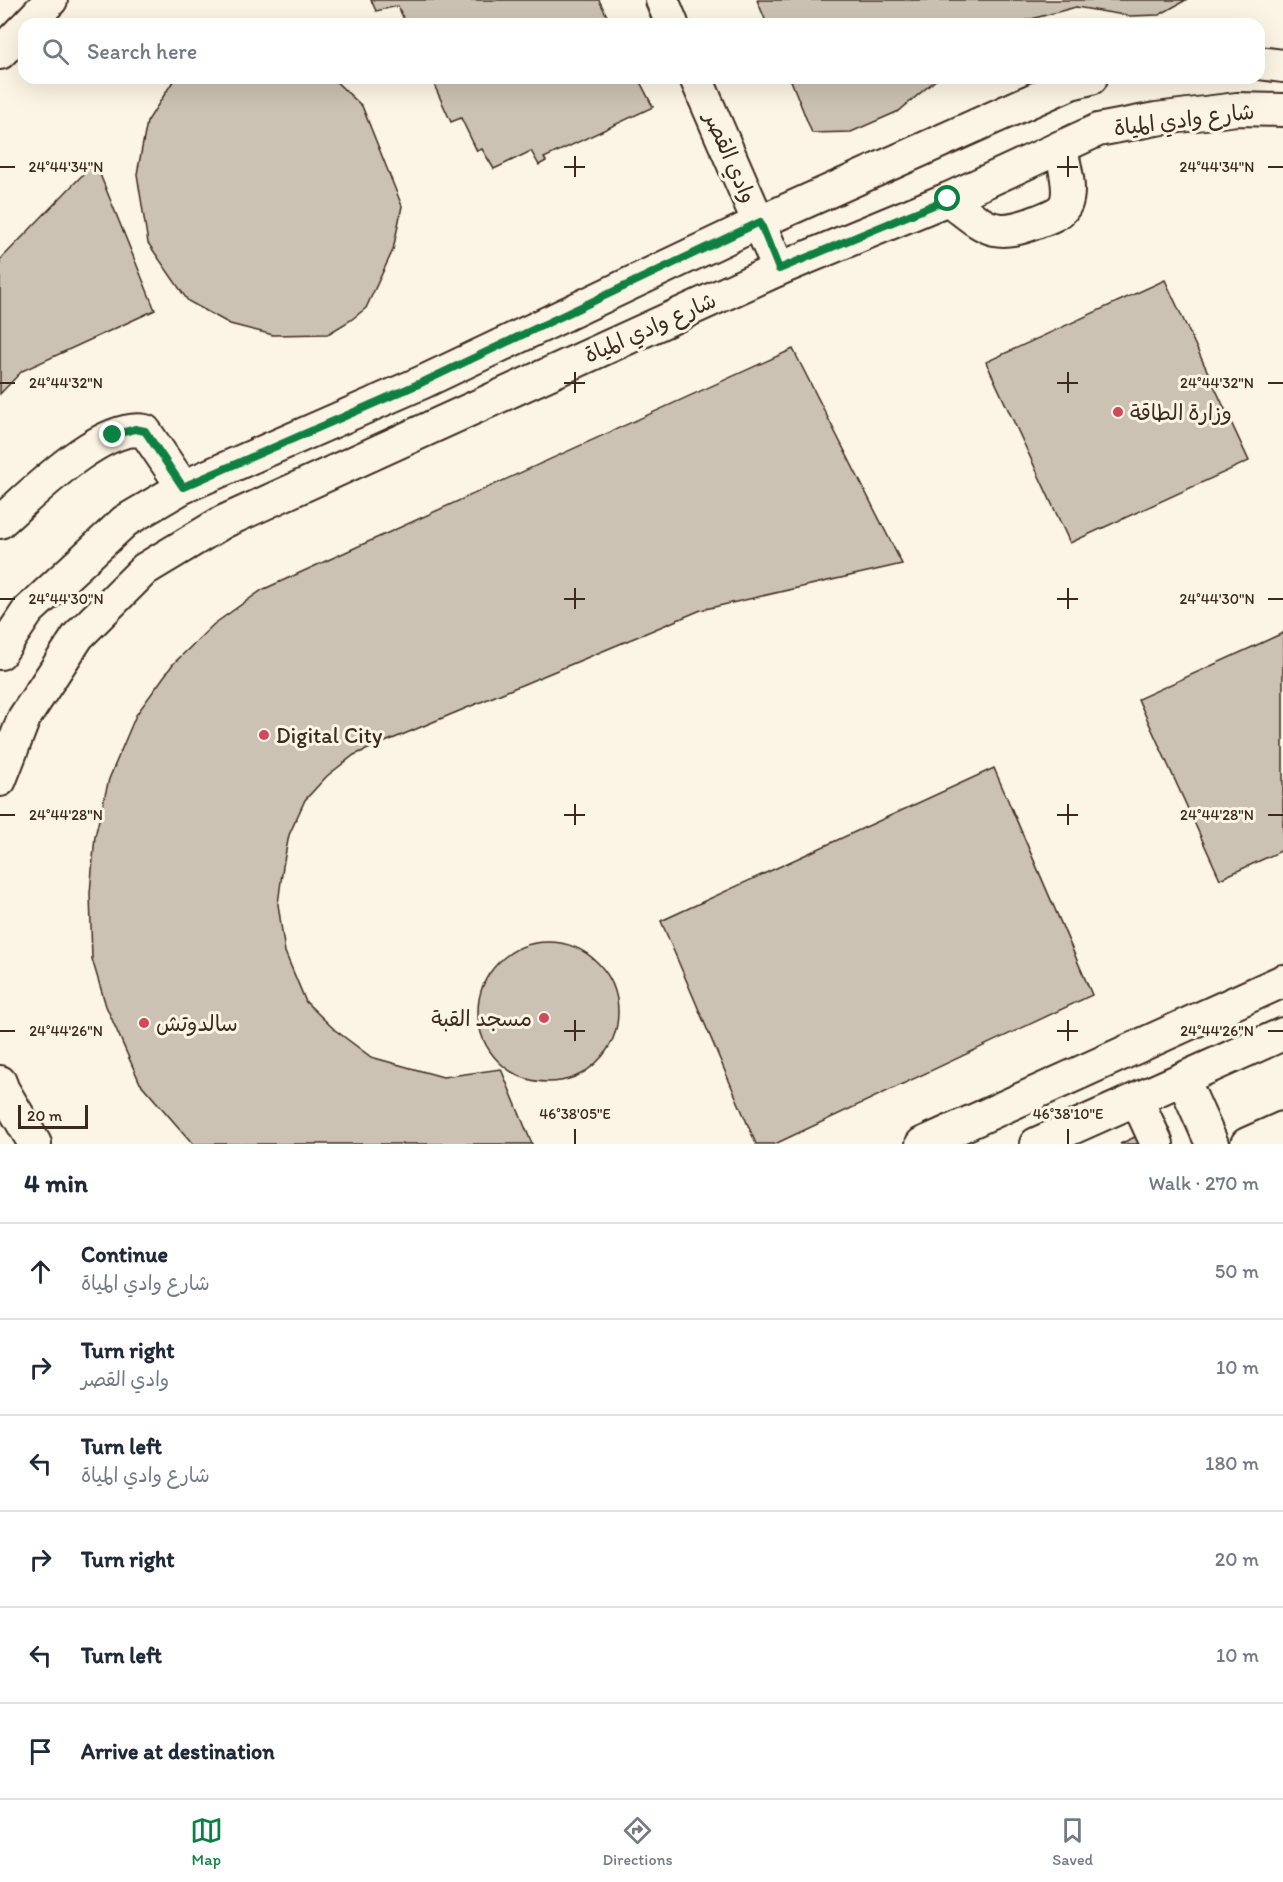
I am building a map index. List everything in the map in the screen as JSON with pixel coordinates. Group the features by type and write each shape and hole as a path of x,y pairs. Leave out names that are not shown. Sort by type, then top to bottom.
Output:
{"street":[{"path":"34,18 51,0"},
{"path":"662,0 670,18"},
{"path":"0,53 18,34"},
{"path":"1265,64 1283,66"},
{"name":"وادي القصر","path":"699,84 779,269"},
{"name":"شارع وادي المياة","path":"0,653 28,611 125,521 183,487 423,382 760,222 1069,84"},
{"name":"شارع وادي المياة","path":"0,780 24,718 78,636 145,570 223,522 779,269 948,199 1098,130 1156,119 1237,109 1283,110"},
{"path":"948,199 986,228 1002,232 1024,227 1058,213 1066,203 1068,187 1061,147"},
{"path":"0,522 65,464 113,435 135,429 145,431 183,487"},
{"path":"922,1144 1283,981"},
{"path":"1036,1144 1283,1034"},
{"path":"1183,1079 1212,1144"},
{"path":"1,1088 35,1144"},
{"path":"1137,1100 1157,1144"},
{"path":"1248,1144 1283,1128"}],"building":[{"path":"371,0 599,0 608,18 403,18 398,6 376,11"},
{"path":"757,0 1186,0 1159,15 1130,16 1076,7 1035,18 764,18"},
{"path":"171,84 338,84 362,106 402,206 393,250 366,308 328,334 273,335 230,324 188,301 148,243 137,174 147,122"},
{"path":"434,84 641,84 653,107 544,158 546,161 539,165 531,151 494,169 482,149 477,151 461,118 451,122"},
{"path":"792,84 931,84 899,111 851,132 812,133"},
{"path":"95,162 155,310 22,371 0,394 0,260"},
{"name":"وزارة الطاقة","path":"1165,280 1249,461 1070,543 986,362"},
{"name":"Digital City","path":"793,349 902,564 701,610 354,755 327,776 305,800 289,835 278,904 285,952 306,1002 335,1030 371,1057 443,1077 501,1069 532,1144 193,1144 140,1083 106,1006 92,959 90,893 95,836 109,779 136,715 173,664 214,624 262,590"},
{"path":"1283,633 1283,850 1220,879 1138,699"},
{"path":"994,768 1092,995 775,1144 756,1144 661,921"},
{"path":"548,942 575,948 587,954 597,963 606,973 612,985 618,1012 612,1039 606,1051 597,1061 587,1070 575,1076 548,1082 521,1076 509,1070 499,1061 490,1051 484,1039 478,1012 484,985 490,973 499,963 509,954 521,948"},
{"path":"1139,1135 1144,1144 1120,1144"}],"place":[{"name":"وزارة الطاقة","path":"1118,412"},
{"name":"Digital City","path":"264,735"},
{"name":"مسجد القبة","path":"544,1018"},
{"name":"سالدوتش","path":"144,1023"}],"route":[{"path":"113,435 135,429 145,431 183,487 423,382 760,222 779,269 948,199"}]}
